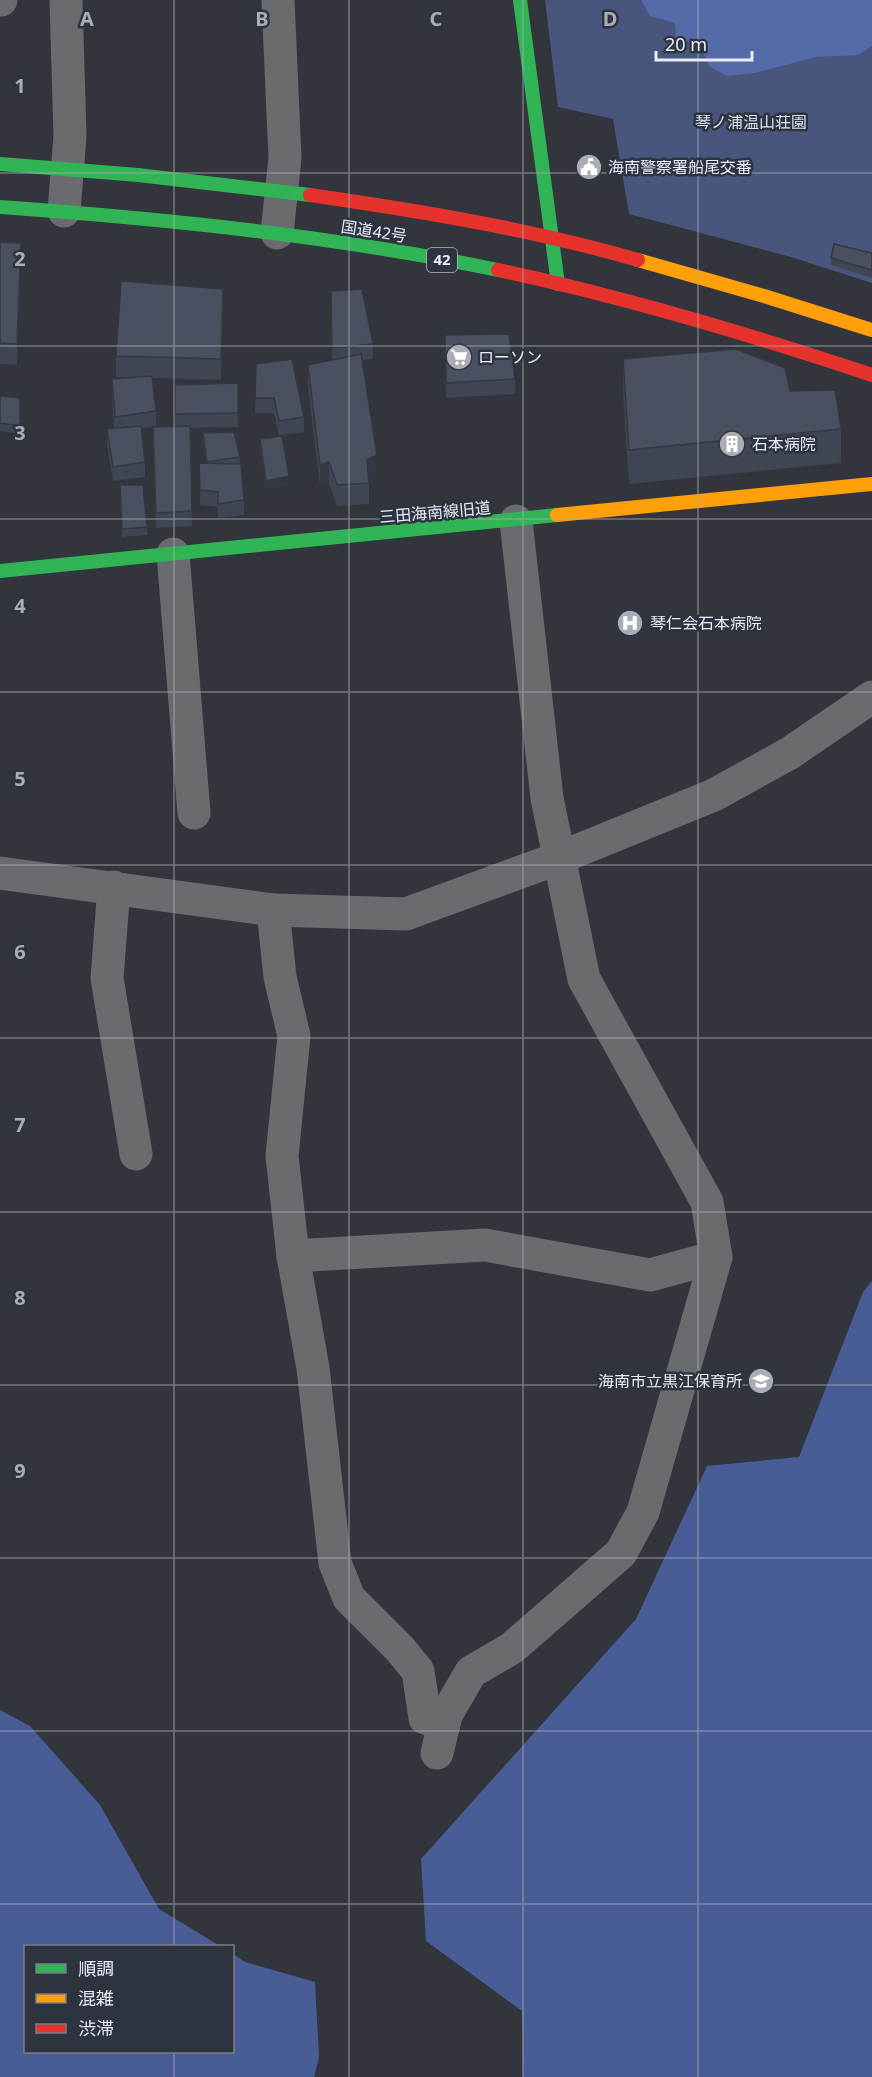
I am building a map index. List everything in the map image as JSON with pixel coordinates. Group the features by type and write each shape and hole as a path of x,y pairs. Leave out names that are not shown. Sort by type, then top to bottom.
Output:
{"main road":[{"path":"520,0 558,284"},
{"name":"国道42号","path":"0,164 67,168 282,190 414,211 551,237 770,297 872,330"},
{"name":"国道42号","path":"0,207 64,211 277,233 429,257 558,284 745,332 872,375"},
{"name":"三田海南線旧道","path":"0,571 872,484"}],"street":[{"path":"64,211 70,136 66,0"},
{"path":"277,233 285,158 278,0"},
{"path":"273,910 280,977 294,1036 282,1156 293,1256 313,1368 335,1563 349,1598 400,1649 418,1671 425,1718 441,1738 446,1715 471,1672 512,1648 621,1553 644,1512 716,1257 707,1202 585,978 547,798 516,521"},
{"path":"172,554 194,813"},
{"path":"0,873 273,910 406,914 559,858 714,795 790,753 872,697"},
{"path":"114,887 107,978 136,1155"},
{"path":"293,1256 485,1245 650,1275 716,1257"}],"green space":[{"name":"琴ノ浦温山荘園","path":"545,0 872,0 872,283 791,257 629,214 613,119 558,107"}],"shaded area":[{"path":"641,0 872,0 872,46 858,55 816,57 754,73 727,76 709,66 701,47 676,37 675,23 650,16"},
{"path":"872,1281 872,2077 523,2077 522,2011 426,1941 421,1859 636,1619 707,1466 799,1457 863,1292"},
{"path":"0,1710 30,1726 100,1805 159,1909 218,1945 24,1945 24,2053 234,2053 234,1955 245,1962 315,1982 319,2057 314,2077 0,2077"}],"building":[{"path":"0,242 21,243 17,344 0,343"},
{"path":"834,244 872,253 872,270 831,258"},
{"path":"121,281 223,289 221,359 116,356"},
{"path":"362,289 373,344 332,348 331,291"},
{"path":"509,334 515,379 446,383 445,335"},
{"path":"736,349 785,368 790,391 835,390 841,429 629,450 623,359"},
{"path":"361,354 377,455 367,460 369,483 337,485 329,462 320,465 308,365"},
{"path":"292,359 304,417 279,421 274,398 255,398 256,364"},
{"path":"152,376 156,411 115,417 112,379"},
{"path":"238,383 238,413 175,414 175,385"},
{"path":"0,396 20,398 20,426 0,423"},
{"path":"141,426 145,462 113,467 107,429"},
{"path":"190,426 192,511 156,513 153,427"},
{"path":"234,432 240,457 207,462 203,433"},
{"path":"282,436 289,476 266,481 260,439"},
{"path":"199,463 241,464 244,500 218,504 218,492 200,490"},
{"path":"120,485 143,485 147,527 122,529"}],"traffic: fast":[{"path":"520,0 558,284"},
{"path":"0,164 138,175 310,195"},
{"path":"0,207 250,230 312,238 498,270"},
{"path":"0,571 557,515"}],"traffic: slow":[{"path":"638,260 872,330"},
{"path":"557,515 872,484"}],"traffic: jam":[{"path":"310,195 475,222 557,239 638,260"},
{"path":"498,270 686,317 872,375"}],"place":[{"name":"海南警察署船尾交番","path":"589,167"},
{"name":"ローソン","path":"459,357"},
{"name":"石本病院","path":"732,444"},
{"name":"琴仁会石本病院","path":"630,623"},
{"name":"海南市立黒江保育所","path":"761,1381"}]}
